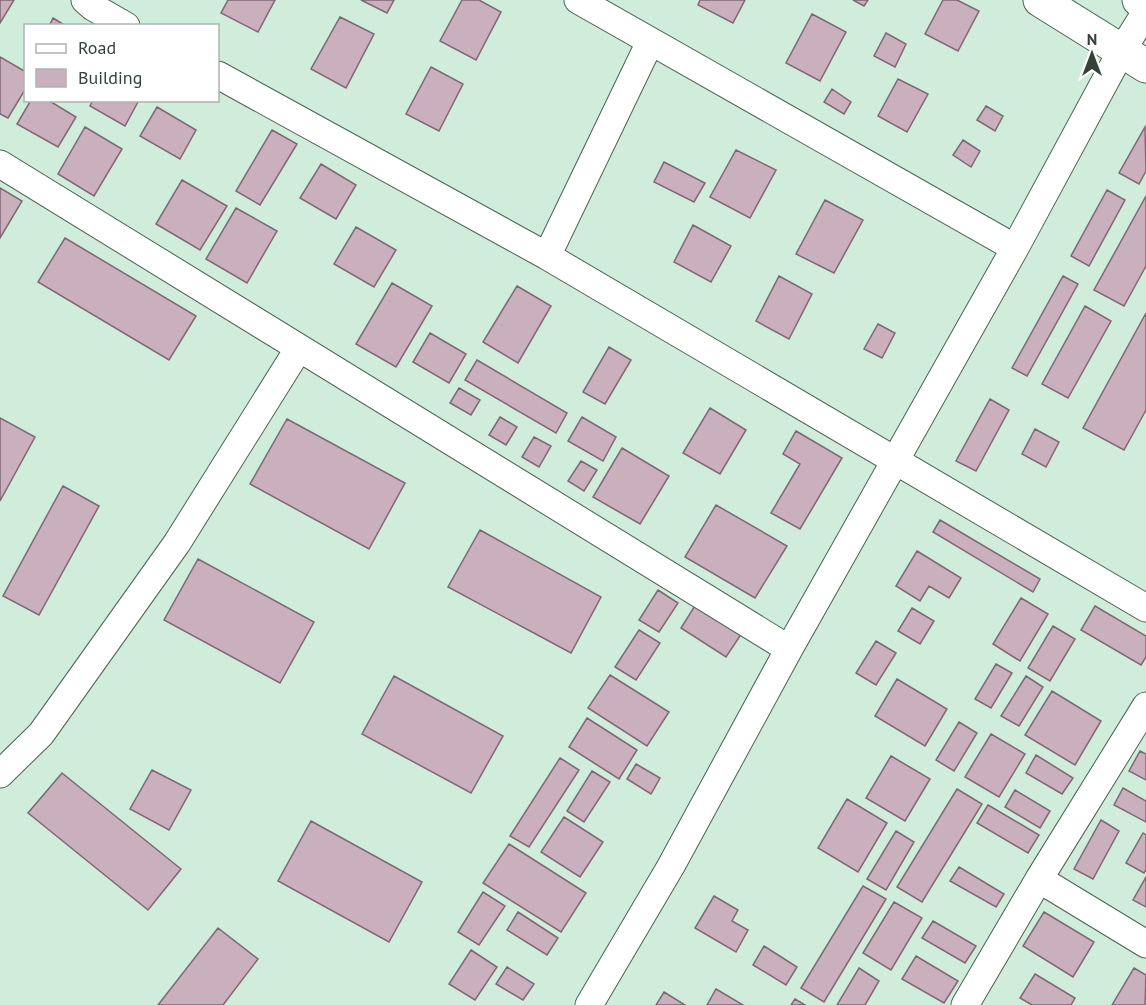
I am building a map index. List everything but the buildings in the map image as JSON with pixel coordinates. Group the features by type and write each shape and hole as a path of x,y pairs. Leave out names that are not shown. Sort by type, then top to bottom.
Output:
{"street":[{"path":"85,0 123,24"},
{"path":"578,0 1015,248"},
{"path":"1040,0 1134,58"},
{"path":"1139,0 1146,4"},
{"path":"589,1005 671,866 789,649 1015,248 1134,58 1146,12"},
{"path":"547,256 650,42"},
{"path":"219,76 547,256 1146,608"},
{"path":"0,164 789,649"},
{"path":"0,774 41,734 177,543 299,348"},
{"path":"965,1005 1039,879 1146,706"},
{"path":"1039,879 1146,944"}]}
